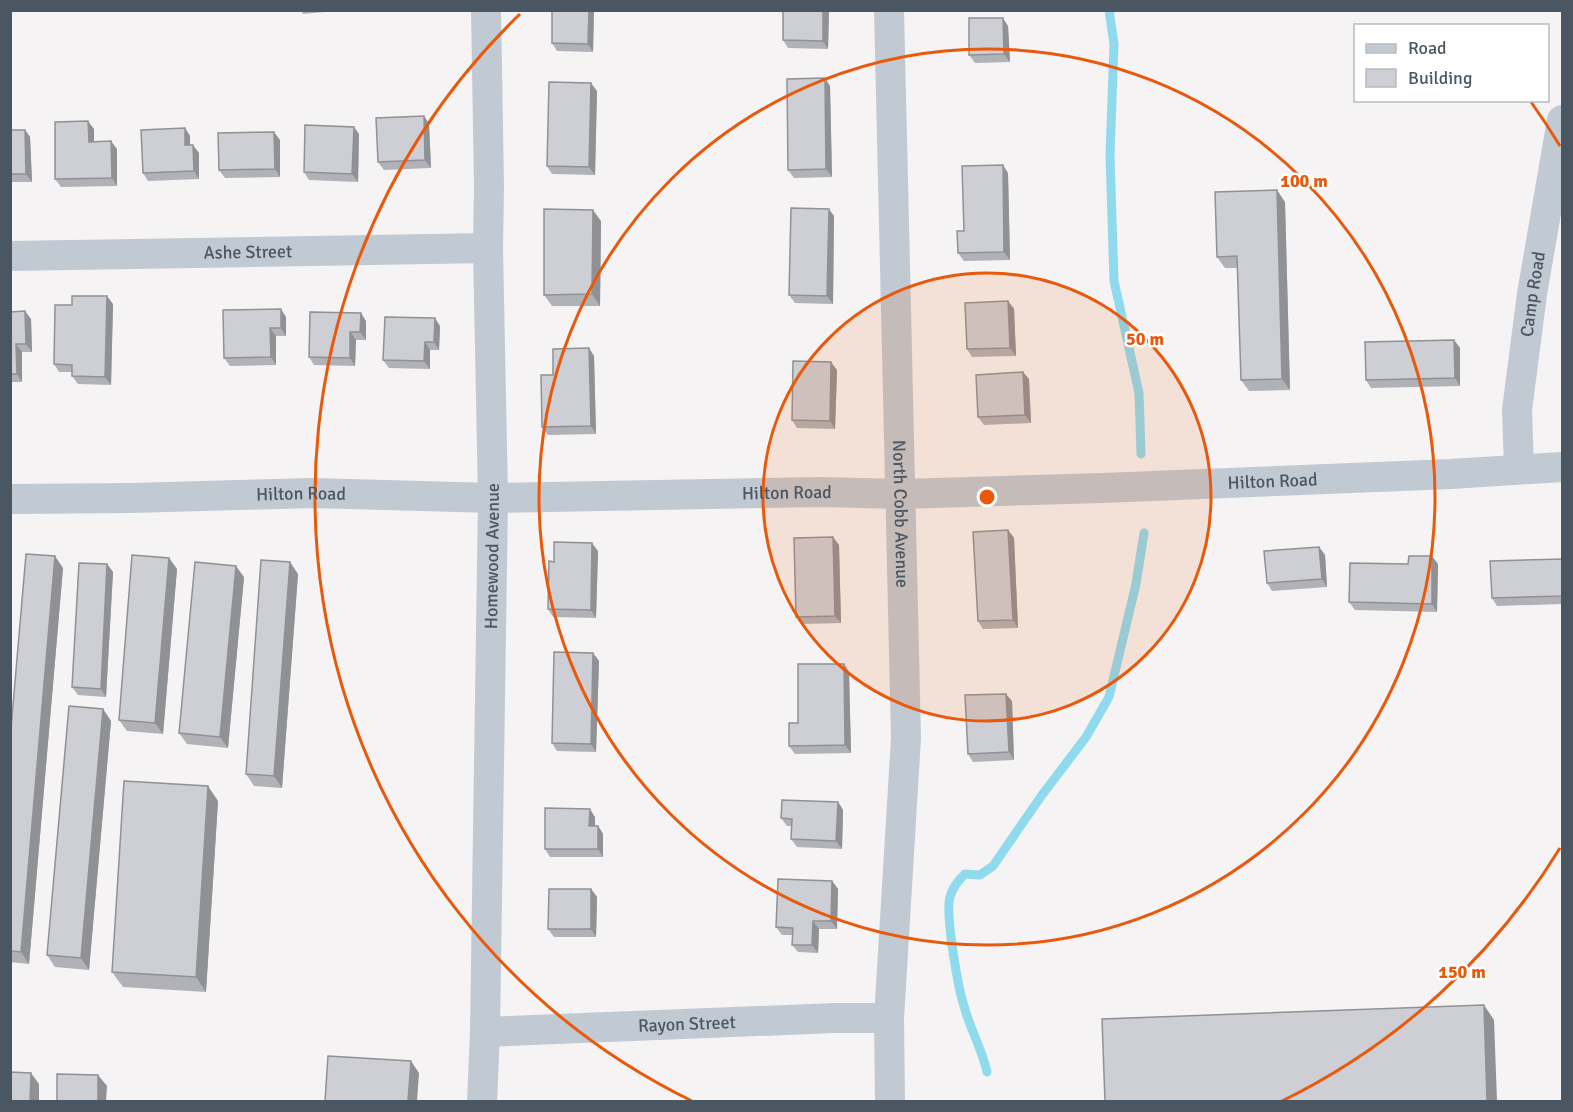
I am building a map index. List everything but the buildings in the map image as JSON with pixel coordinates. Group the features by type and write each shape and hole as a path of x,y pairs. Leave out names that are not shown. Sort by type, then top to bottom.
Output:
{"street":[{"name":"Homewood Avenue","path":"482,1101 493,498 486,10"},
{"name":"North Cobb Avenue","path":"889,10 906,738 889,1018 890,1101"},
{"name":"Camp Road","path":"1519,469 1517,410 1532,294 1563,120"},
{"name":"Ashe Street","path":"10,256 488,248"},
{"name":"Hilton Road","path":"10,499 314,493 493,498 821,492 902,494 1149,486 1563,467"},
{"name":"Rayon Street","path":"485,1032 834,1018 889,1018"}],"waterway":[{"path":"1109,10 1114,44 1110,155 1114,281 1139,393 1141,454"},
{"path":"987,1072 961,997 949,919 952,890 965,874 980,875 993,866 1086,737 1109,697 1136,584 1144,533"}]}
